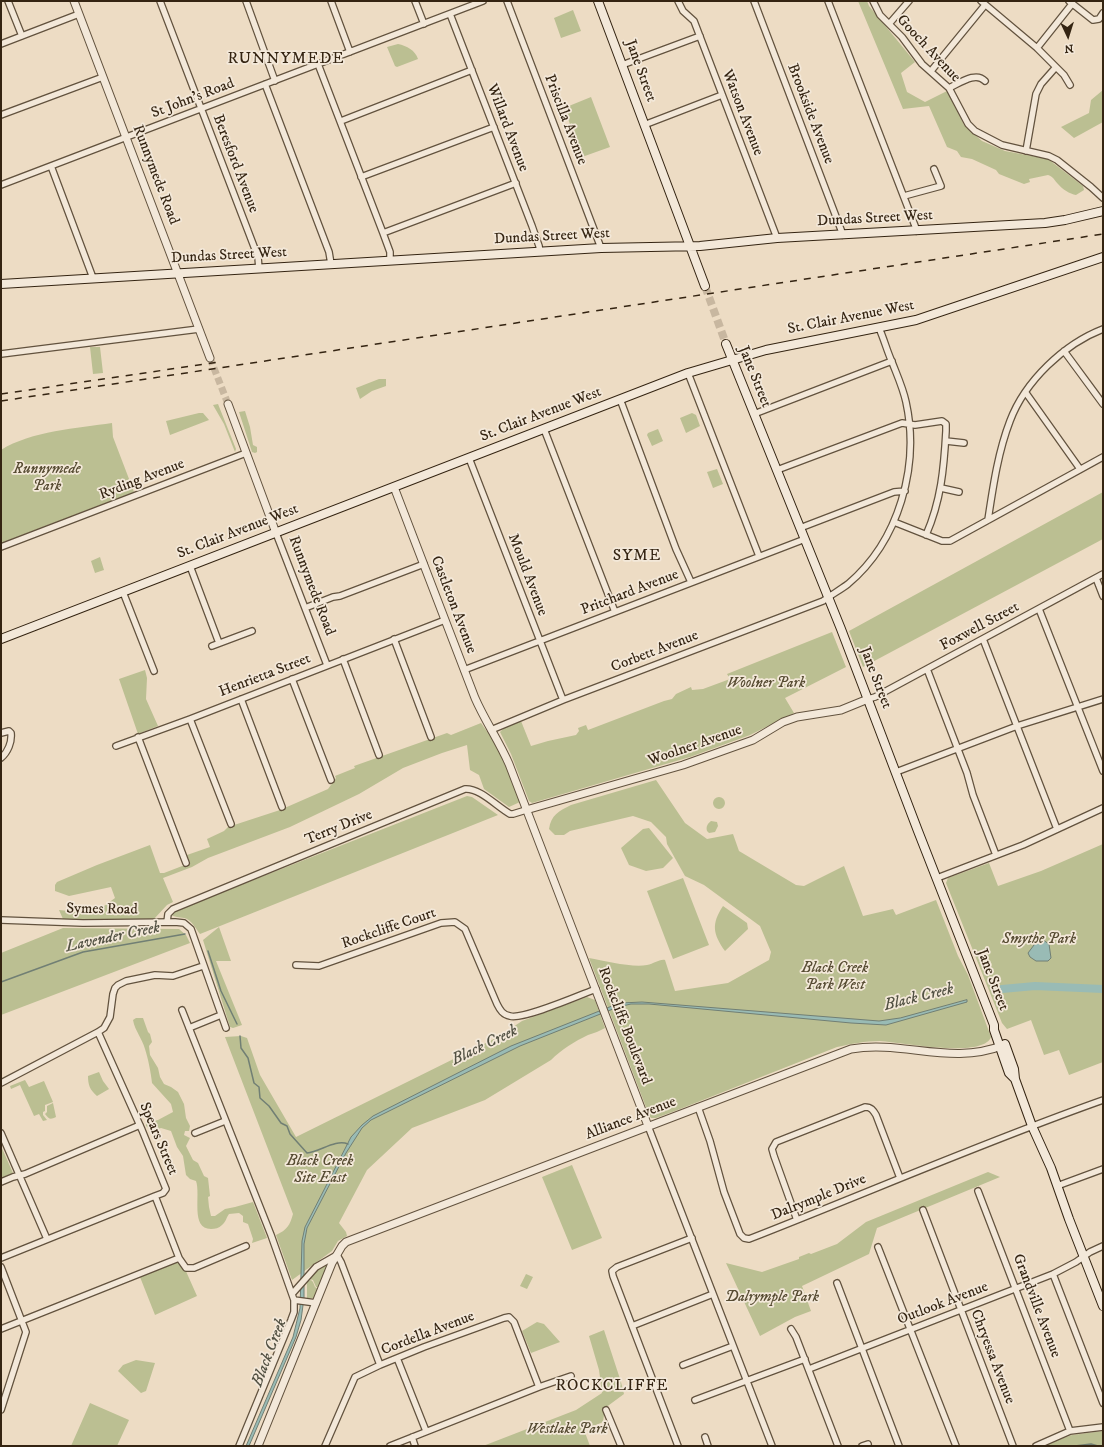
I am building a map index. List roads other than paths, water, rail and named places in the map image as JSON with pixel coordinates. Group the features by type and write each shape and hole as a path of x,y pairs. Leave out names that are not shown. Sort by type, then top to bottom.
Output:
{"main road":[{"name":"Jane Street","path":"598,1 705,286"},
{"name":"Dundas Street West","path":"1,284 600,248 690,247 777,238 1045,223 1102,211"},
{"name":"St. Clair Avenue West","path":"1,639 688,373 732,359 780,347 916,320 1103,257"},
{"name":"Jane Street","path":"726,344 828,597 986,1005 994,1024 999,1028 1002,1046 1014,1069 1015,1079 1032,1126 1051,1168 1103,1306"}],"street":[{"path":"8,1 22,36"},
{"name":"Runnymede Road","path":"74,1 210,358"},
{"name":"Beresford Avenue","path":"160,1 258,257 259,269"},
{"path":"246,1 275,81"},
{"path":"331,1 350,52"},
{"path":"415,1 424,24"},
{"name":"St John's Road","path":"1,185 483,1"},
{"name":"Priscilla Avenue","path":"507,1 600,248"},
{"name":"Watson Avenue","path":"678,1 683,11 694,22 700,36 777,238"},
{"name":"Brookside Avenue","path":"754,1 843,235"},
{"path":"828,1 917,231"},
{"name":"Gooch Avenue","path":"874,1 880,15 902,37 922,64 949,88 968,124 975,131 1002,145 1049,156 1057,160 1103,198"},
{"path":"890,24 909,1"},
{"path":"1037,48 1071,2 1093,20 1099,19 1103,13"},
{"path":"931,72 983,3 1037,48 1064,75 1070,85"},
{"path":"1,44 79,14"},
{"name":"Willard Avenue","path":"450,14 538,241 540,252"},
{"path":"622,65 700,36"},
{"path":"318,64 390,252 390,261"},
{"path":"1026,151 1038,90 1041,84 1056,67"},
{"path":"340,121 472,70"},
{"path":"1,115 103,77"},
{"path":"949,88 974,77 980,77 985,81"},
{"path":"265,84 329,252 331,264"},
{"path":"644,125 722,95"},
{"path":"361,177 494,127"},
{"path":"51,166 93,278"},
{"path":"904,196 941,186 934,169"},
{"path":"383,233 516,183"},
{"name":"Corbett Avenue","path":"491,730 563,700 823,601 849,583 865,567 880,547 894,522 905,490 910,456 909,424 904,392 879,328"},
{"path":"988,520 999,458 1010,421 1016,408 1041,372 1064,351 1090,334 1103,328"},
{"path":"1,354 199,329"},
{"path":"1064,351 1103,404"},
{"path":"754,414 892,361"},
{"path":"688,373 759,556"},
{"path":"1026,393 1080,469"},
{"path":"620,399 676,548 691,582"},
{"name":"Runnymede Road","path":"228,404 327,665"},
{"path":"777,470 902,423 915,425 941,421 944,422 946,426 946,441 941,488 926,535"},
{"path":"544,429 615,612"},
{"path":"946,441 964,443"},
{"name":"Ryding Avenue","path":"1,547 246,453"},
{"path":"894,522 942,541 949,542 1103,457"},
{"name":"Mould Avenue","path":"469,458 563,700"},
{"name":"Castleton Avenue","path":"394,487 482,716 491,730"},
{"path":"941,488 959,492"},
{"path":"800,528 894,492 905,490"},
{"name":"Pritchard Avenue","path":"464,670 805,539"},
{"path":"305,608 424,564"},
{"path":"190,566 219,643"},
{"name":"Foxwell Street","path":"868,699 875,697 1103,574"},
{"path":"1096,578 1103,596"},
{"path":"123,592 154,671"},
{"path":"1040,609 1103,771"},
{"name":"Henrietta Street","path":"116,746 190,719 445,620"},
{"path":"212,646 252,631"},
{"path":"394,639 431,737"},
{"path":"983,639 1057,829"},
{"path":"343,659 379,755"},
{"path":"927,669 967,773 973,795 996,855"},
{"path":"292,679 331,780"},
{"path":"241,699 282,807"},
{"name":"Woolner Avenue","path":"526,810 683,766 753,740 783,722 841,710 868,699"},
{"path":"896,772 1017,726 1103,699"},
{"path":"190,719 231,824"},
{"name":"Rockcliffe Boulevard","path":"491,730 502,749 526,810 772,1446"},
{"path":"1,733 8,731 11,733 7,751 1,758"},
{"path":"138,737 186,863"},
{"name":"Terry Drive","path":"167,922 168,914 173,909 465,789 470,789 477,792 510,814 526,810"},
{"path":"937,878 1023,845 1103,808"},
{"name":"Symes Road","path":"1,920 83,923 180,922 189,927 194,938 226,1028"},
{"name":"Rockcliffe Court","path":"296,965 319,966 441,923 455,922 465,929 497,1004 504,1014 510,1016 524,1016 596,989"},
{"path":"1,1083 104,1028 110,1017 113,994 118,985 126,981 155,975 173,976 203,966"},
{"path":"182,1010 295,1296 294,1312 239,1446"},
{"path":"189,1028 221,1015"},
{"name":"Spears Street","path":"98,1032 140,1125 166,1189 163,1193 155,1196 179,1258 186,1268 191,1269 246,1246"},
{"name":"Alliance Avenue","path":"295,1296 309,1274 316,1267 337,1255 346,1242 851,1049 864,1047 885,1047 958,1054 1002,1046"},
{"name":"Dalrymple Drive","path":"698,1107 710,1141 724,1192 740,1234 744,1238 749,1239 1032,1126 1103,1100"},
{"path":"797,1220 772,1149 776,1142 865,1107 870,1107 876,1115 900,1178"},
{"path":"196,1133 225,1121"},
{"path":"1,1182 20,1176 140,1125"},
{"path":"1,1133 47,1239"},
{"path":"1057,1186 1103,1169"},
{"name":"Grandville Avenue","path":"978,1191 1070,1431"},
{"path":"1,1258 155,1196"},
{"name":"Chryessa Avenue","path":"923,1210 1013,1446"},
{"path":"678,1446 612,1271 615,1268 692,1238"},
{"name":"Outlook Avenue","path":"809,1369 1053,1274 1103,1246"},
{"path":"878,1247 956,1446"},
{"path":"259,1446 316,1303 337,1255"},
{"path":"337,1255 380,1365"},
{"path":"1,1329 179,1258"},
{"path":"1,1267 26,1332 2,1402 1,1410"},
{"path":"1053,1274 1103,1403"},
{"path":"837,1283 899,1446"},
{"path":"632,1326 713,1294"},
{"path":"295,1296 307,1302 316,1303"},
{"name":"Cordella Avenue","path":"325,1446 353,1381 360,1374 397,1358 507,1317 514,1322 539,1387"},
{"path":"791,1329 805,1359 838,1446"},
{"path":"683,1365 733,1346"},
{"path":"397,1358 426,1431"},
{"path":"695,1400 805,1359"},
{"path":"390,1446 539,1387 571,1376"},
{"path":"606,1410 621,1446"},
{"path":"1036,1446 1070,1431 1103,1426"},
{"path":"412,1437 415,1446"},
{"path":"705,1437 708,1446"}],"water":[{"path":"1043,940 1049,944 1051,958 1048,961 1036,961 1030,957 1028,953 1037,941"},
{"path":"967,1000 967,1002 886,1025 649,1004 631,1004 618,1007 520,1046 371,1120 362,1128 346,1153 307,1228 304,1244 304,1298 301,1320 296,1337 249,1446 246,1446 293,1337 300,1308 302,1241 305,1227 351,1137 373,1116 511,1046 621,1003 642,1002 879,1021 900,1018"}],"waterway":[{"name":"Lavender Creek","path":"1,982 83,952 185,934"},
{"name":"Lavender Creek","path":"208,951 221,991 237,1024"},
{"name":"Black Creek","path":"1002,989 1035,986 1103,989"},
{"name":"Lavender Creek","path":"240,1036 241,1048 248,1058 254,1083 259,1087 260,1098 269,1106 281,1123 287,1126 290,1134 307,1153 333,1144 348,1144"},
{"path":"1075,1446 1091,1444 1098,1446"}],"tunnel":[{"path":"705,286 726,344"},
{"path":"210,358 228,404"}],"railway":[{"path":"1,401 1103,234"},
{"path":"1,394 219,362"}],"district":[{"name":"RUNNYMEDE","path":"286,60"},
{"name":"SYME","path":"637,557"},
{"name":"ROCKCLIFFE","path":"612,1387"}],"park label":[{"name":"Runnymede Park","path":"47,478"},
{"name":"Woolner Park","path":"766,684"},
{"name":"Smythe Park","path":"1039,940"},
{"name":"Black Creek Park West","path":"835,978"},
{"name":"Black Creek Site East","path":"320,1170"},
{"name":"Dalrymple Park","path":"772,1298"},
{"name":"Westlake Park","path":"567,1430"}]}
